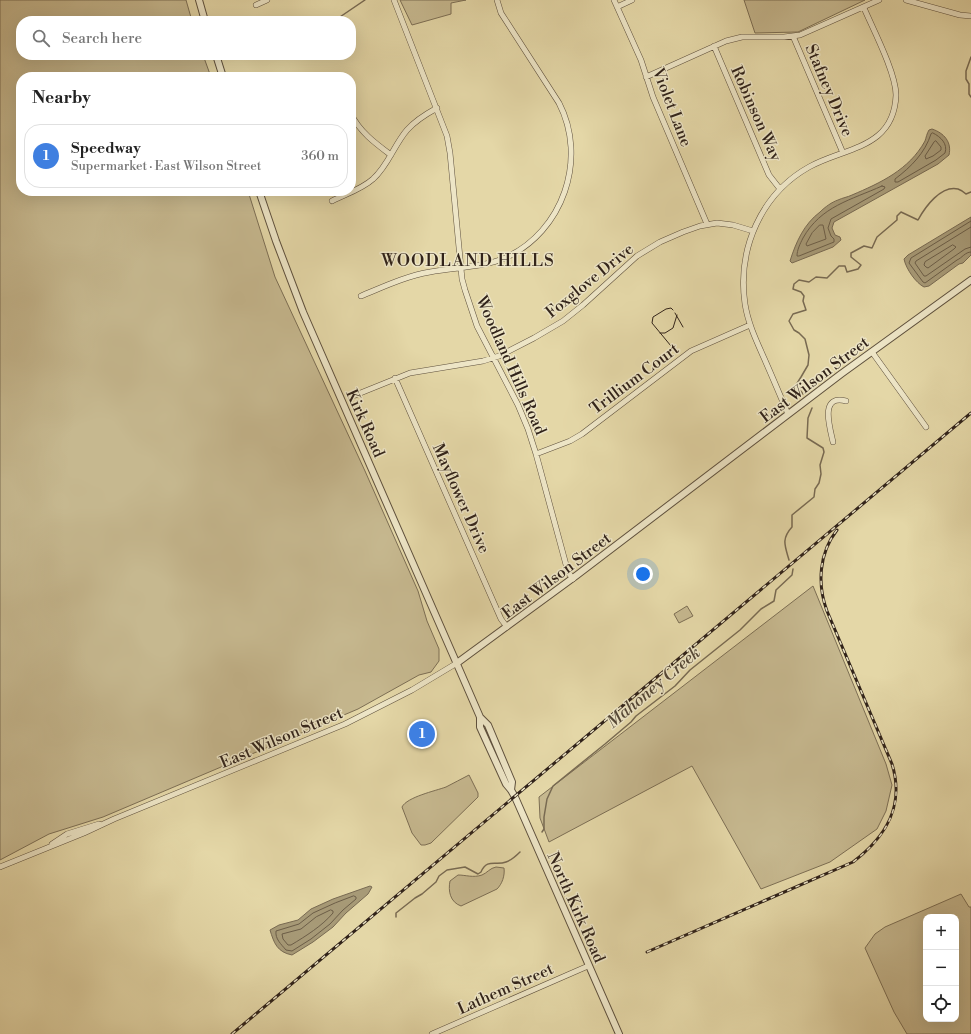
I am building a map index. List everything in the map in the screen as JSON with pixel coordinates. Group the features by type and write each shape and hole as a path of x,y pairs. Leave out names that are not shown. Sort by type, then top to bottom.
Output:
{"street":[{"path":"199,0 204,16"},
{"path":"256,5 267,0"},
{"name":"Woodland Hills Road","path":"394,0 437,108 450,148 461,267 465,290 472,314 523,417 536,454 568,572 572,578"},
{"path":"361,296 419,274 482,265 511,255 530,242 544,228 564,195 570,172 571,148 563,112 502,13 497,0"},
{"name":"Violet Lane","path":"614,0 641,60 653,97 707,224"},
{"path":"617,6 632,0"},
{"path":"646,77 726,41 742,38 793,36 809,32 879,0"},
{"path":"906,0 960,15 971,16"},
{"path":"788,414 750,325 745,305 744,282 746,255 753,231 764,209 780,189 794,177 810,167 865,145 876,138 890,119 895,102 894,82 890,67 864,8"},
{"name":"Stafney Drive","path":"793,36 843,154"},
{"name":"Robinson Way","path":"714,46 769,175 780,189"},
{"path":"218,60 221,72"},
{"path":"356,189 367,184 381,171 407,131 422,117 437,108"},
{"path":"356,123 364,134 391,155"},
{"name":"Kirk Road","path":"261,196 303,312 457,663"},
{"path":"332,201 342,196"},
{"name":"Foxglove Drive","path":"353,396 410,373 494,358 534,338 563,321 583,305 630,262 660,242 683,232 707,224 727,224 753,231"},
{"name":"East Wilson Street","path":"0,866 46,848 67,834 81,828 114,820 345,724 412,690 457,663 743,450 788,414 971,280"},
{"name":"Trillium Court","path":"536,454 570,441 582,434 691,351 715,339 750,325"},
{"path":"872,352 926,427"},
{"name":"Mayflower Drive","path":"395,378 501,619 507,627"},
{"path":"833,442 828,418 829,407 832,403 842,400 846,401"},
{"name":"North Kirk Road","path":"457,663 480,717 488,725 512,782 511,790 619,1034"},
{"name":"Lathem Street","path":"432,1034 588,966"}],"shaded area":[{"path":"0,0 186,0 191,16 16,16 16,60 205,60 209,72 16,72 16,196 250,196 275,277 365,471 418,591 427,621 439,649 439,661 431,672 419,675 358,709 103,817 49,834 0,860"},
{"path":"400,0 466,0 451,3 451,14 412,25"},
{"path":"744,0 865,0 798,32 755,33"},
{"path":"813,586 886,764 892,785 886,811 877,829 830,862 761,889 692,766 549,842 540,818 539,797"},
{"path":"687,606 693,616 679,623 674,614"},
{"path":"469,775 478,793 478,797 431,843 421,845 412,833 402,807 405,803 415,797 446,787"},
{"path":"496,867 504,868 503,880 497,889 461,906 454,902 449,889 450,881 458,875 479,876"},
{"path":"961,894 969,907 971,907 971,1034 907,1034 894,1012 865,948 875,934 885,927"}],"water":[{"path":"932,129 940,133 948,142 950,150 949,155 938,164 834,222 832,228 835,235 840,237 841,240 833,247 792,263 790,261 801,234 814,217 833,202 873,186 902,168 918,151 925,141 929,130"},
{"path":"971,217 971,255 963,263 959,264 929,286 924,287 921,285 909,271 904,259 908,255"},
{"path":"370,886 372,887 368,894 346,913 333,927 313,942 292,955 283,952 277,946 270,930 279,925 298,920 311,909 333,899"}],"waterway":[{"path":"341,16 365,0"},
{"name":"Mahoney Creek","path":"971,57 966,71 966,79 969,84 969,94 971,97"},
{"name":"Mahoney Creek","path":"803,394 796,385 808,365 809,355 805,339 794,330 789,321 793,314 806,310 803,301 804,296 801,292 793,289 794,284 799,280 809,282 816,277 827,278 839,266 845,266 847,272 858,269 861,265 851,257 851,253 864,246 872,248 877,237 897,220 897,216 901,212 918,220 929,203 946,190 958,189 966,194 971,192"},
{"name":"Mahoney Creek","path":"789,560 786,551 785,539 792,527 792,515 814,497 815,489 819,483 821,474 820,465 824,452 823,448 807,438 808,418 812,408"},
{"name":"Mahoney Creek","path":"542,832 544,829 547,799 553,786 605,744 636,716 675,686 690,670 740,630 761,609 774,601 776,590 792,575 793,569"},
{"name":"Mahoney Creek","path":"396,917 396,913 422,894 436,882 439,876 447,870 465,867 478,874 486,865 506,862 520,852"}],"tram line":[{"path":"671,346 652,323 653,317 666,309 671,308 673,310"},
{"path":"675,313 683,327"},
{"path":"660,333 665,333 673,328 677,315"}],"railway":[{"path":"232,1034 971,413"},
{"path":"647,952 853,862 875,842 890,819 896,794 892,764 824,601 821,580 823,559 826,549 837,530"}],"place":[{"name":"Speedway","path":"422,734"}],"district":[{"name":"WOODLAND HILLS","path":"468,260"}]}
